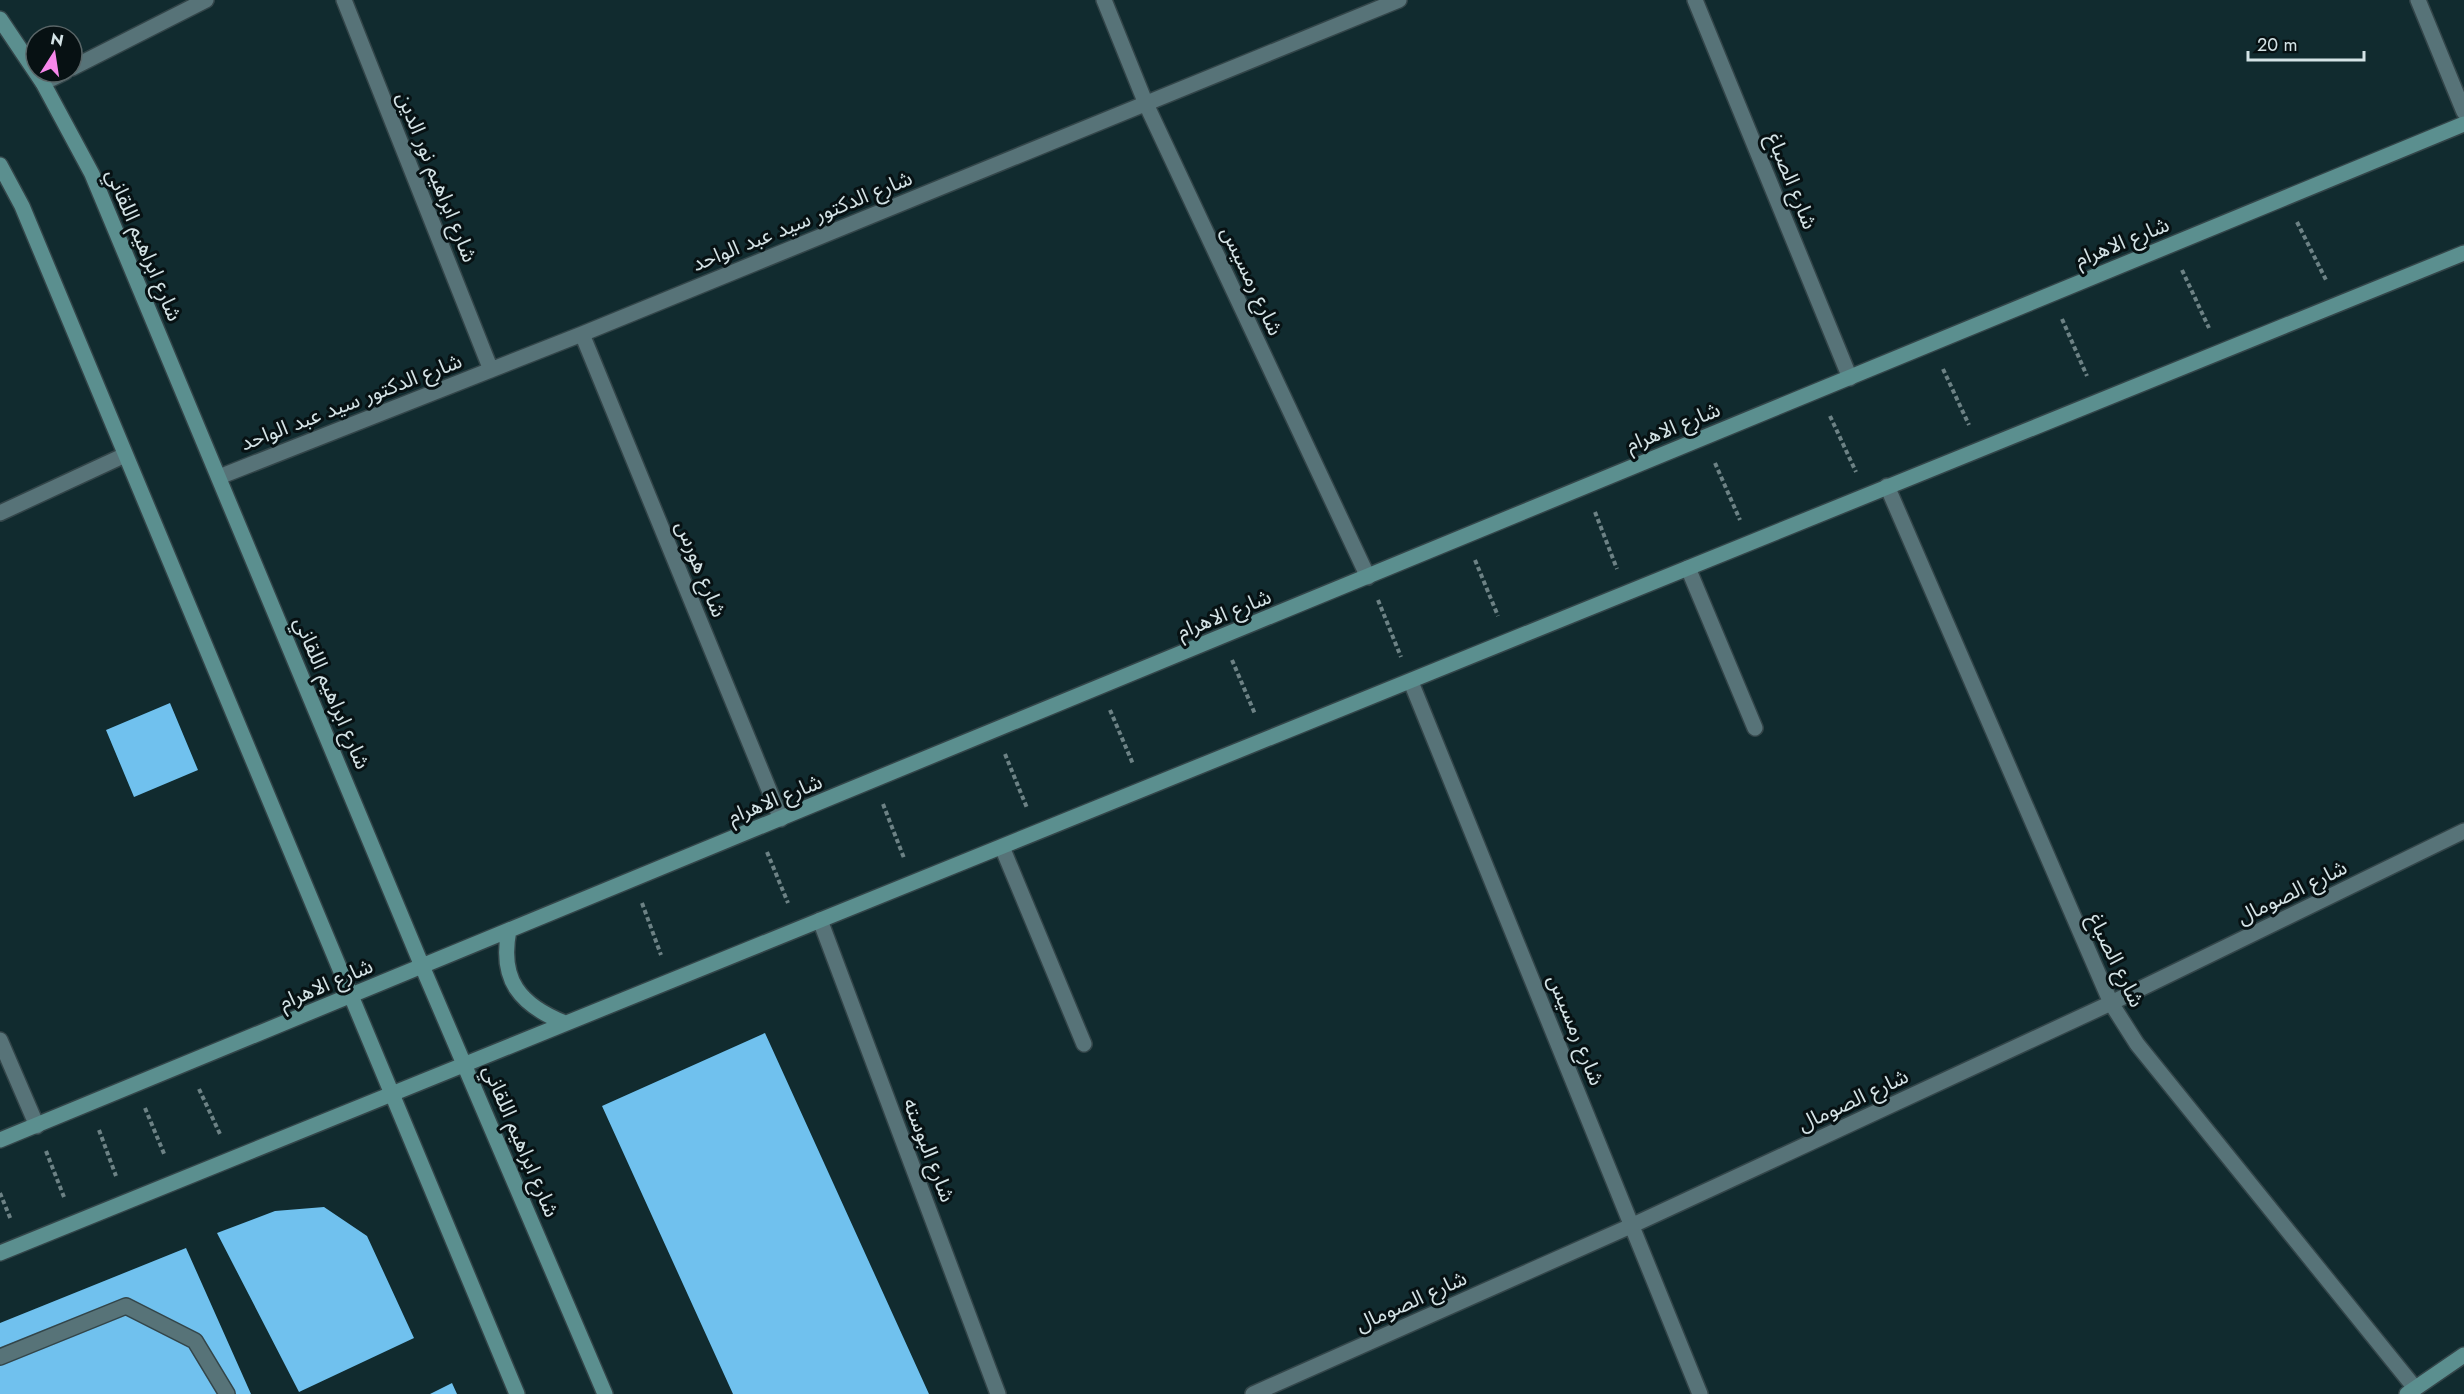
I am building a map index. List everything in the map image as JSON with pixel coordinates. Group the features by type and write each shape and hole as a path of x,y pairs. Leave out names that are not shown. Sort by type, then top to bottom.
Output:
{"main road":[{"name":"شارع ابراهيم اللقاني","path":"0,19 24,55"},
{"name":"شارع ابراهيم اللقاني","path":"44,84 92,174 422,966 605,1394"},
{"name":"شارع الاهرام","path":"0,1140 2464,124"},
{"path":"0,165 22,206 517,1394"},
{"path":"0,1253 1412,682 1887,486 2464,253"},
{"path":"509,930 505,950 508,970 516,988 528,1004 545,1015 565,1023"},
{"path":"2411,1391 2464,1355"}],"street":[{"path":"84,62 206,0"},
{"name":"شارع ابراهيم نور الدين","path":"344,0 491,370"},
{"name":"شارع رمسيس","path":"1104,0 1146,104 1368,577"},
{"name":"شارع الدكتور سيد عبد الواحد","path":"219,477 582,334 1400,0"},
{"name":"شارع الصباغ","path":"1695,0 1850,378"},
{"path":"2418,0 2464,112"},
{"name":"شارع هورس","path":"582,334 781,819"},
{"path":"0,513 125,455"},
{"name":"شارع الصباغ","path":"1887,486 2092,965 2111,1004 2137,1044 2411,1391"},
{"path":"1688,568 1755,728"},
{"name":"شارع رمسيس","path":"1412,682 1700,1394"},
{"name":"شارع الصومال","path":"1253,1394 1633,1225 2111,1004 2464,831"},
{"path":"1002,847 1084,1044"},
{"name":"شارع البوسته","path":"820,920 998,1394"},
{"path":"0,1041 37,1126"},
{"path":"0,1357 126,1306 195,1341 228,1394"}],"path":[{"path":"2285,198 2337,304"},
{"path":"2170,245 2220,351"},
{"path":"2051,294 2097,401"},
{"path":"1932,343 1980,449"},
{"path":"1819,391 1866,495"},
{"path":"1704,438 1750,543"},
{"path":"1585,486 1627,593"},
{"path":"1465,537 1509,642"},
{"path":"1368,577 1412,682"},
{"path":"1222,637 1266,741"},
{"path":"1100,688 1144,790"},
{"path":"995,731 1037,833"},
{"path":"873,781 914,882"},
{"path":"757,829 799,929"},
{"path":"634,880 671,981"},
{"path":"188,1063 231,1159"},
{"path":"136,1084 175,1182"},
{"path":"89,1104 126,1202"},
{"path":"37,1126 75,1223"}],"building":[{"path":"170,703 198,770 134,797 106,730"},
{"path":"765,1033 929,1394 733,1394 602,1106"},
{"path":"324,1207 367,1236 414,1338 299,1392 217,1233 275,1211"},
{"path":"186,1248 251,1394 0,1394 0,1323"},
{"path":"452,1383 457,1394 430,1394"}]}
